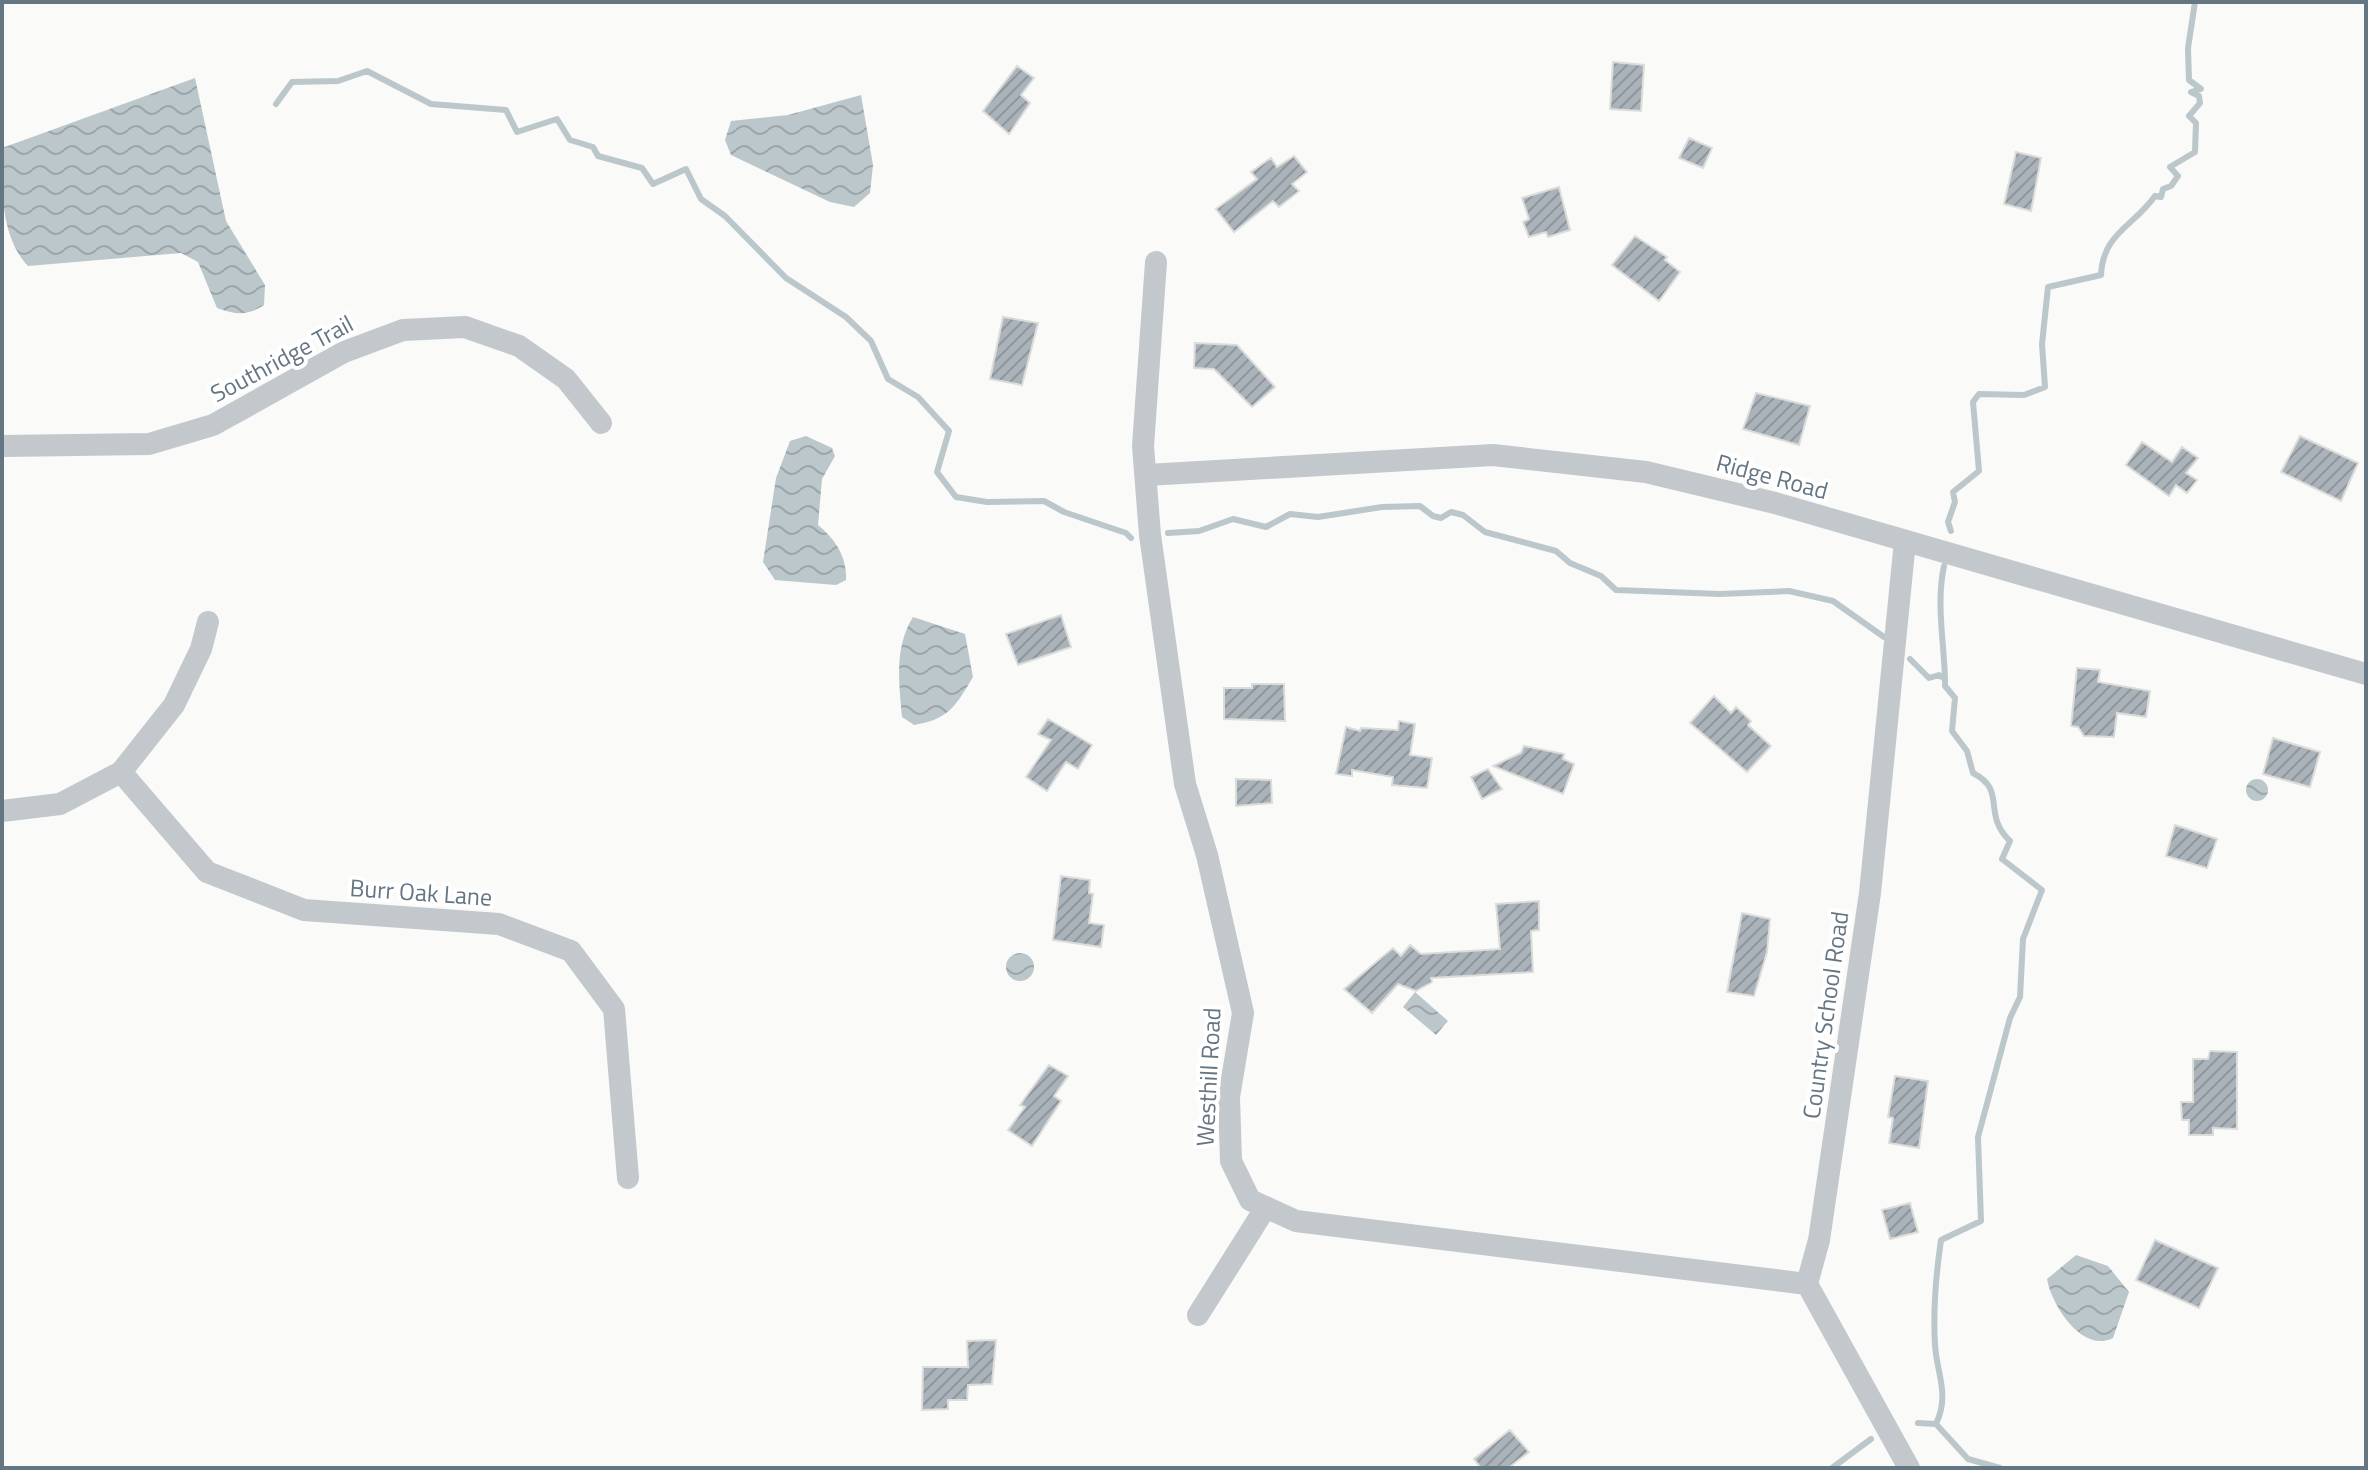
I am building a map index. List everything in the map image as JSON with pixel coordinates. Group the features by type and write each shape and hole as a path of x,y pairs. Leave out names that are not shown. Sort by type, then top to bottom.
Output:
{"street":[{"name":"Westhill Road","path":"1156,262 1143,446 1150,535 1185,784 1207,855 1243,1013 1229,1097 1231,1161 1250,1200 1296,1221 1807,1284"},
{"name":"Southridge Trail","path":"2,446 149,444 213,425 344,352 403,330 465,327 519,346 566,379 601,423"},
{"name":"Ridge Road","path":"1147,475 1493,455 1646,472 1775,503 2366,674"},
{"name":"Country School Road","path":"1807,1284 1821,1225 1870,893 1905,541"},
{"path":"2,811 60,804 121,772 174,705 190,677 208,622"},
{"name":"Burr Oak Lane","path":"121,772 207,872 304,910 499,924 571,951 614,1009 628,1178"},
{"path":"1198,1315 1266,1207"},
{"path":"1807,1284 1909,1468"}],"water":[{"path":"195,78 226,221 265,285 264,305 241,313 217,308 198,262 181,253 28,266 12,241 7,226 2,148"},
{"path":"861,95 873,165 870,193 854,207 830,202 731,155 725,140 731,121 788,115"},
{"path":"806,436 832,448 835,456 822,479 818,525 835,543 845,564 846,580 836,585 775,580 763,562 776,478 790,441"},
{"path":"913,617 965,634 973,677 950,710 935,719 914,725 902,717 899,678 900,653"},
{"path":"2253,779 2261,779 2268,790 2261,801 2253,801 2246,794 2246,786"},
{"path":"1020,953 1030,957 1034,967 1030,977 1020,981 1010,977 1006,967 1010,957"},
{"path":"1415,992 1448,1021 1436,1035 1403,1007"},
{"path":"2076,1255 2108,1266 2129,1292 2113,1338 2101,1341 2080,1333 2061,1313 2055,1301 2047,1279"}],"building":[{"path":"1613,62 1644,65 1641,111 1610,109"},
{"path":"1017,66 1034,78 1021,95 1030,103 1009,134 983,111"},
{"path":"1689,138 1712,148 1703,168 1679,158"},
{"path":"2016,152 2041,158 2031,211 2004,204"},
{"path":"1294,156 1307,172 1292,184 1299,191 1279,207 1273,201 1234,232 1216,209 1257,179 1251,172 1271,158 1277,167"},
{"path":"1559,187 1570,230 1548,237 1546,232 1529,237 1523,222 1529,219 1522,198"},
{"path":"1635,236 1667,257 1665,260 1680,272 1659,301 1612,265"},
{"path":"1003,317 1038,323 1022,385 990,379"},
{"path":"1195,343 1237,345 1275,387 1252,407 1214,369 1194,368"},
{"path":"1756,393 1810,406 1799,445 1743,429"},
{"path":"2300,436 2358,463 2341,501 2281,472"},
{"path":"2142,442 2172,462 2182,447 2198,458 2186,473 2197,480 2187,493 2176,485 2169,496 2126,465"},
{"path":"1061,615 1071,647 1018,665 1006,634"},
{"path":"2077,668 2100,670 2098,682 2150,691 2146,717 2117,713 2114,737 2084,736 2078,727 2071,726"},
{"path":"1252,684 1284,684 1285,721 1224,719 1224,688 1252,688"},
{"path":"1714,696 1731,713 1736,707 1751,721 1748,725 1771,746 1747,772 1690,723"},
{"path":"1048,719 1092,745 1078,769 1066,762 1047,791 1026,777 1051,740 1038,734"},
{"path":"1399,721 1415,724 1410,755 1432,758 1427,788 1392,785 1393,777 1352,770 1352,776 1336,774 1346,727 1360,731 1361,728 1398,730"},
{"path":"2273,738 2320,752 2310,787 2263,774"},
{"path":"1524,746 1564,754 1563,759 1574,764 1563,794 1493,766 1521,753"},
{"path":"1488,769 1502,789 1482,799 1471,777"},
{"path":"1236,779 1271,780 1272,803 1236,806"},
{"path":"2175,825 2217,839 2207,868 2166,856"},
{"path":"1061,876 1090,880 1089,893 1093,894 1089,923 1104,925 1101,947 1053,940"},
{"path":"1539,901 1539,930 1531,931 1533,972 1431,978 1432,982 1416,991 1398,984 1372,1013 1344,989 1393,948 1401,956 1410,945 1421,954 1500,949 1496,904"},
{"path":"1742,913 1770,919 1767,952 1754,996 1727,992"},
{"path":"2210,1051 2237,1052 2237,1129 2213,1128 2213,1135 2189,1135 2189,1120 2182,1120 2181,1102 2193,1102 2193,1059 2208,1059"},
{"path":"1049,1065 1068,1076 1054,1096 1061,1101 1032,1146 1008,1130 1025,1107 1020,1105"},
{"path":"1895,1076 1928,1081 1919,1148 1889,1143 1893,1118 1888,1117"},
{"path":"1910,1203 1918,1232 1890,1239 1882,1210"},
{"path":"2155,1240 2218,1268 2199,1308 2136,1280"},
{"path":"996,1340 992,1384 968,1385 967,1400 948,1400 948,1409 922,1410 923,1367 968,1367 967,1341"},
{"path":"1510,1430 1529,1452 1508,1468 1481,1468 1474,1459"}],"waterway":[{"path":"1951,531 1948,522 1955,502 1953,492 1979,471 1973,402 1979,394 2024,395 2045,387 2042,344 2048,287 2101,275 2107,249 2113,240 2155,196 2161,197 2163,189 2171,186 2178,176 2170,167 2195,152 2196,123 2189,116 2200,103 2199,96 2191,92 2201,89 2189,80 2188,48 2195,2"},
{"path":"276,104 292,82 338,81 367,71 431,104 506,110 517,132 557,119 570,140 593,147 598,156 642,168 653,184 686,169 701,199 725,216 786,278 846,317 871,341 888,379 918,397 949,431 937,472 956,497 987,502 1044,501 1064,512 1126,533 1131,538"},
{"path":"1168,533 1199,531 1233,519 1266,527 1290,514 1318,517 1382,507 1420,506 1433,516 1441,518 1451,512 1463,515 1485,532 1556,551 1570,563 1601,576 1616,590 1720,594 1789,591 1833,601 1884,637"},
{"path":"1944,566 1941,608 1945,679"},
{"path":"1910,659 1929,678 1939,675 1945,679 1945,686 1955,698 1952,731 1967,751 1973,773 1989,787 1997,821 2010,841 2002,859 2042,890 2023,939 2020,997 2010,1018 1978,1137 1981,1221 1941,1240 1935,1292 1935,1345 1942,1394 1936,1424 1968,1459 2000,1468"},
{"path":"1918,1423 1936,1424"},
{"path":"1832,1468 1871,1439"}]}
